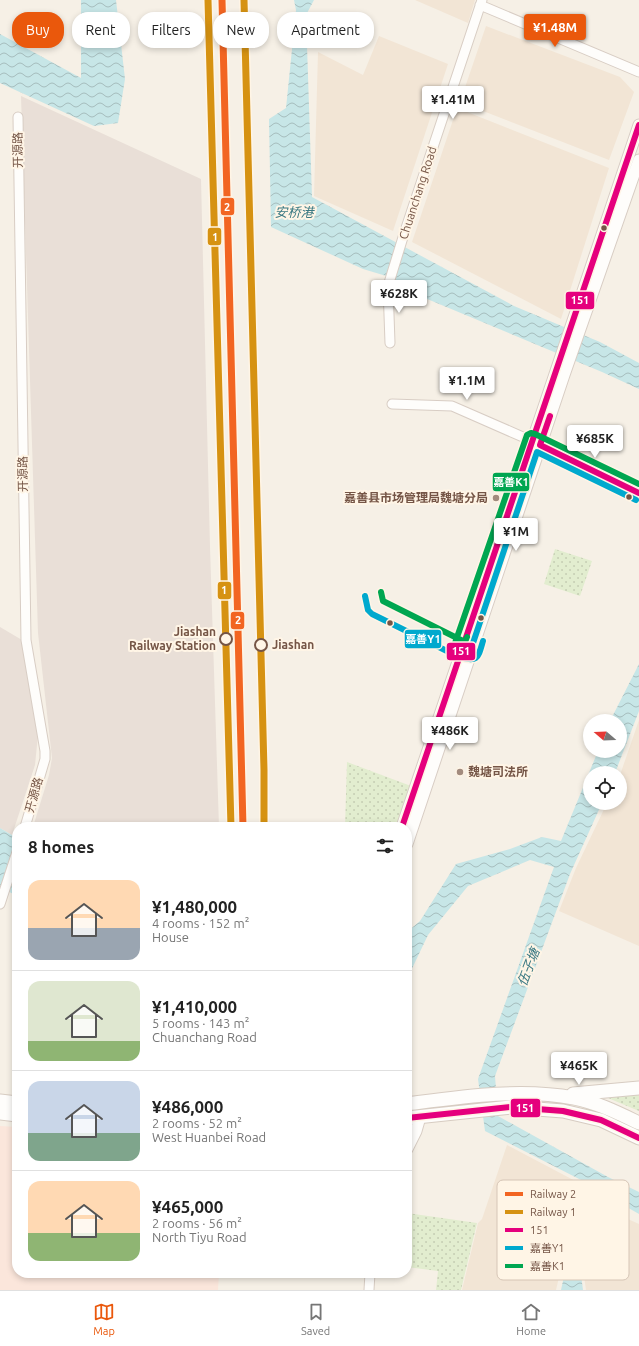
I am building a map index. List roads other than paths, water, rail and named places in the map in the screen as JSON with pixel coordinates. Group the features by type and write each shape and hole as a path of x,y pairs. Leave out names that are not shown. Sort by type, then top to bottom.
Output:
{"main road":[{"path":"553,1096 639,1088"},
{"path":"412,1103 508,1094 553,1096 574,1098 593,1103 639,1123"},
{"path":"0,1101 12,1102"},
{"path":"412,1118 511,1107 563,1111 601,1120 639,1138"},
{"path":"0,1113 12,1114"}],"street":[{"path":"481,3 639,72"},
{"name":"Chuanchang Road","path":"390,343 388,286 481,3"},
{"name":"开源路","path":"18,117 26,640 45,751 45,759 26,822"},
{"path":"579,319 639,125"},
{"path":"404,822 579,319 639,160"},
{"path":"392,404 452,406 536,443 639,493"},
{"path":"412,828 536,443"},
{"path":"0,904 12,867"},
{"path":"412,1139 420,1117"},
{"path":"368,1290 369,1278"}],"water":[{"path":"81,0 116,0 117,12 81,12"},
{"name":"安桥港","path":"294,0 314,0 308,12 296,12"},
{"path":"0,34 12,41 12,48 26,48 81,78 81,48 121,48 125,79 118,123 94,126 0,83"},
{"name":"安桥港","path":"292,48 307,48 312,197 514,306 600,342 639,363 639,389 420,296 393,278 363,269 271,227 269,119 286,108"},
{"path":"639,664 639,711 627,742 627,714 614,714"},
{"path":"595,758 621,758 618,766 592,766"},
{"name":"伍子塘","path":"583,787 583,810 599,810 570,874 495,1076 498,1116 614,1180 581,1180 485,1131 478,1079 554,867 530,860 468,886 428,935 412,969 412,928 420,921 456,864 510,849 542,837 561,841"},
{"path":"0,828 12,835 12,893 0,887"},
{"path":"629,1187 639,1192 639,1214 629,1208"},
{"path":"563,1280 582,1280 583,1290 561,1290"}],"rail line":[{"name":"1","path":"208,0 231,822"},
{"name":"2","path":"222,0 243,822"},
{"name":"1","path":"244,0 264,770 264,822"}],"place":[{"name":"嘉善县市场管理局魏塘分局","path":"496,498"},
{"name":"Jiashan Railway Station","path":"226,639"},
{"name":"Jiashan","path":"261,645"},
{"name":"魏塘司法所","path":"460,772"}]}
